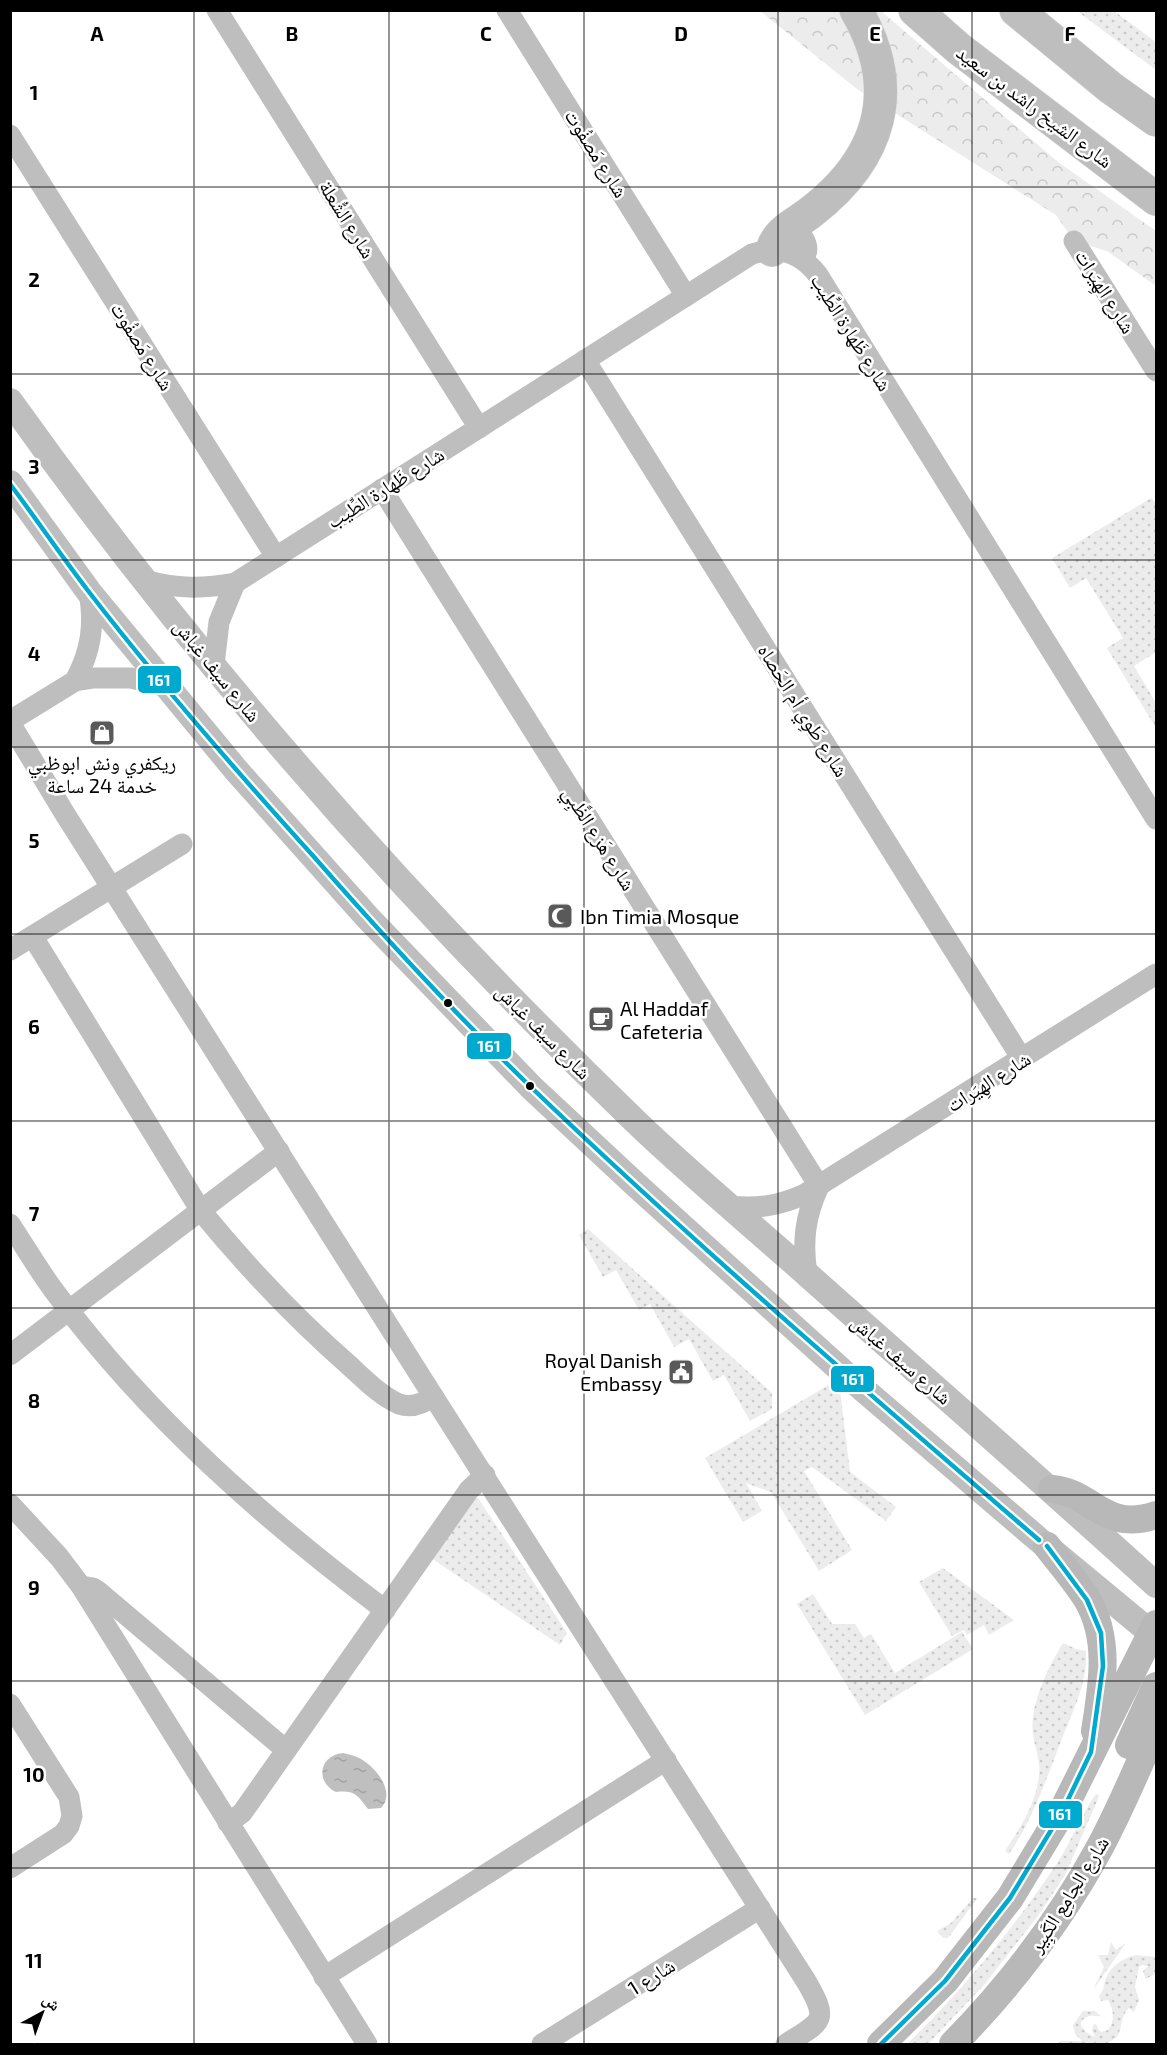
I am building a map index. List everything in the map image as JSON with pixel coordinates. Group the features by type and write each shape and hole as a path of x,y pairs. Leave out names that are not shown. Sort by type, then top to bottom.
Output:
{"main road":[{"path":"772,250 780,234 811,212 842,185 861,162 872,138 879,111 880,84 874,48 868,31 856,10"},
{"name":"شارع الشيخ راشد بن سعيد","path":"915,10 958,48 1156,199"},
{"path":"1016,10 1111,88 1156,120"},
{"path":"1052,1489 1075,1495 1108,1515 1129,1520 1156,1515"},
{"path":"1047,1546 1087,1600 1101,1634 1103,1666 1092,1752"},
{"path":"881,2044 945,1982 1011,1898 1038,1856 1062,1812 1155,1631"},
{"path":"1085,1873 1088,1839 1093,1823 1156,1686"},
{"name":"شارع الجامِع الكَبِير","path":"953,2044 1015,1975 1046,1934 1101,1846 1156,1727"}],"street":[{"name":"شارع الشُّعلة","path":"217,10 479,428"},
{"name":"شارع مَصفُوت","path":"507,10 686,296"},
{"name":"شارع مَصفُوت","path":"10,135 276,557"},
{"path":"794,224 807,246 807,254 803,259"},
{"name":"شارع الهِيَرات","path":"1074,240 1156,371"},
{"name":"شارع ظَهارة الطِّيب","path":"145,580 190,589 235,583 752,254 772,250 793,254 803,259 818,275 1156,819"},
{"name":"شارع طَوِي أم الحَصاه","path":"585,360 1022,1059"},
{"name":"شارع سيف غباش","path":"10,401 145,580 214,665 359,836 484,972 639,1125 901,1359 1052,1489 1156,1585"},
{"path":"10,483 89,592 236,770 368,918 532,1088 635,1185 843,1372 1047,1546 1155,1631"},
{"name":"شارع هَزع الظَّبِي","path":"382,489 819,1186"},
{"path":"214,665 219,622 235,583"},
{"path":"75,681 84,664 91,641 93,610 89,592"},
{"path":"168,687 131,678 103,677 75,681 10,722 111,887 820,2005 821,2013 816,2024 786,2044"},
{"path":"10,950 182,843"},
{"path":"33,937 201,1210 229,1245 289,1311 371,1385 400,1404 418,1405 433,1396"},
{"name":"شارع الهِيَرات","path":"729,1206 760,1208 776,1205 791,1201 819,1186 1156,974"},
{"path":"10,1355 279,1151"},
{"path":"807,1274 805,1227 812,1200 819,1186"},
{"path":"10,1224 45,1279 69,1311 140,1394 217,1471 298,1544 385,1610"},
{"path":"228,1824 242,1813 469,1490 485,1475"},
{"path":"10,1504 59,1557 81,1586 367,2044"},
{"path":"81,1586 93,1588 99,1592 286,1750"},
{"path":"10,1704 69,1797 72,1816 63,1834 10,1868"},
{"path":"324,1977 666,1760"},
{"name":"شارع 1","path":"542,2044 760,1908"}],"green space":[{"path":"760,11 881,11 1058,162 1156,231 1156,286 1107,251 1074,241 1056,215 857,89"},
{"path":"1077,11 1114,11 1156,42 1156,70"},
{"path":"1151,498 1156,503 1156,652 1134,666 1156,703 1156,728 1107,648 1123,638 1086,578 1070,588 1052,558"},
{"path":"588,1229 772,1393 772,1409 750,1421 724,1375 713,1381 689,1339 674,1347 650,1304 639,1310 616,1270 603,1277 579,1235"},
{"path":"832,1383 840,1390 850,1472 896,1507 886,1521 812,1467 804,1471 852,1550 819,1571 771,1492 746,1483 762,1511 743,1522 705,1458"},
{"path":"478,1498 567,1633 560,1645 431,1558 470,1500"},
{"path":"943,1568 1014,1620 989,1635 984,1625 967,1635 964,1630 952,1636 919,1582"},
{"path":"813,1594 832,1624 855,1624 864,1638 871,1634 895,1673 962,1632 973,1649 865,1715 797,1604"},
{"path":"1063,1643 1086,1651 1083,1684 1026,1826 1009,1854 1005,1851 1035,1796 1039,1776 1033,1735 1037,1699 1051,1664"},
{"path":"1096,1794 1099,1795 1098,1799 1065,1875 1038,1916 984,1985 928,2044 907,2044 968,1980 1024,1911 1058,1862"},
{"path":"974,1897 977,1899 948,1938 943,1938 937,1931 951,1923"},
{"path":"1111,1942 1116,1950 1126,1943 1093,1990 1104,1967 1098,1955 1108,1955"},
{"path":"1136,1955 1156,1957 1156,1973 1146,1979 1143,1971 1148,1966 1139,1967 1135,1987 1139,2000 1134,2012 1129,2008 1124,2015 1115,2039 1091,2046 1057,2044 1061,2041 1082,2041 1075,2034 1073,2025 1083,2011 1095,2011 1101,2016 1083,2019 1081,2025 1088,2033 1095,2037 1092,2030 1094,2024 1101,2032 1108,2030 1113,2019 1112,2008 1108,2000 1101,2001 1099,1996 1111,1969 1122,1960"}],"water":[{"path":"343,1753 364,1761 381,1779 386,1794 381,1808 368,1809 355,1794 336,1792 329,1788 323,1776 325,1764 335,1755"}],"transit line":[{"name":"161","path":"10,484 89,592 143,660 257,793 422,977 595,1148 720,1262 1039,1540"},
{"name":"161","path":"881,2044 945,1981 1010,1898 1062,1812 1091,1752 1103,1666 1101,1633 1087,1600 1047,1546"}],"place":[{"name":"ريكفري ونش ابوظبي خدمة 24 ساعة","path":"102,733"},
{"name":"Ibn Timia Mosque","path":"560,916"},
{"name":"Al Haddaf Cafeteria","path":"601,1019"},
{"name":"Royal Danish Embassy","path":"681,1372"}]}
